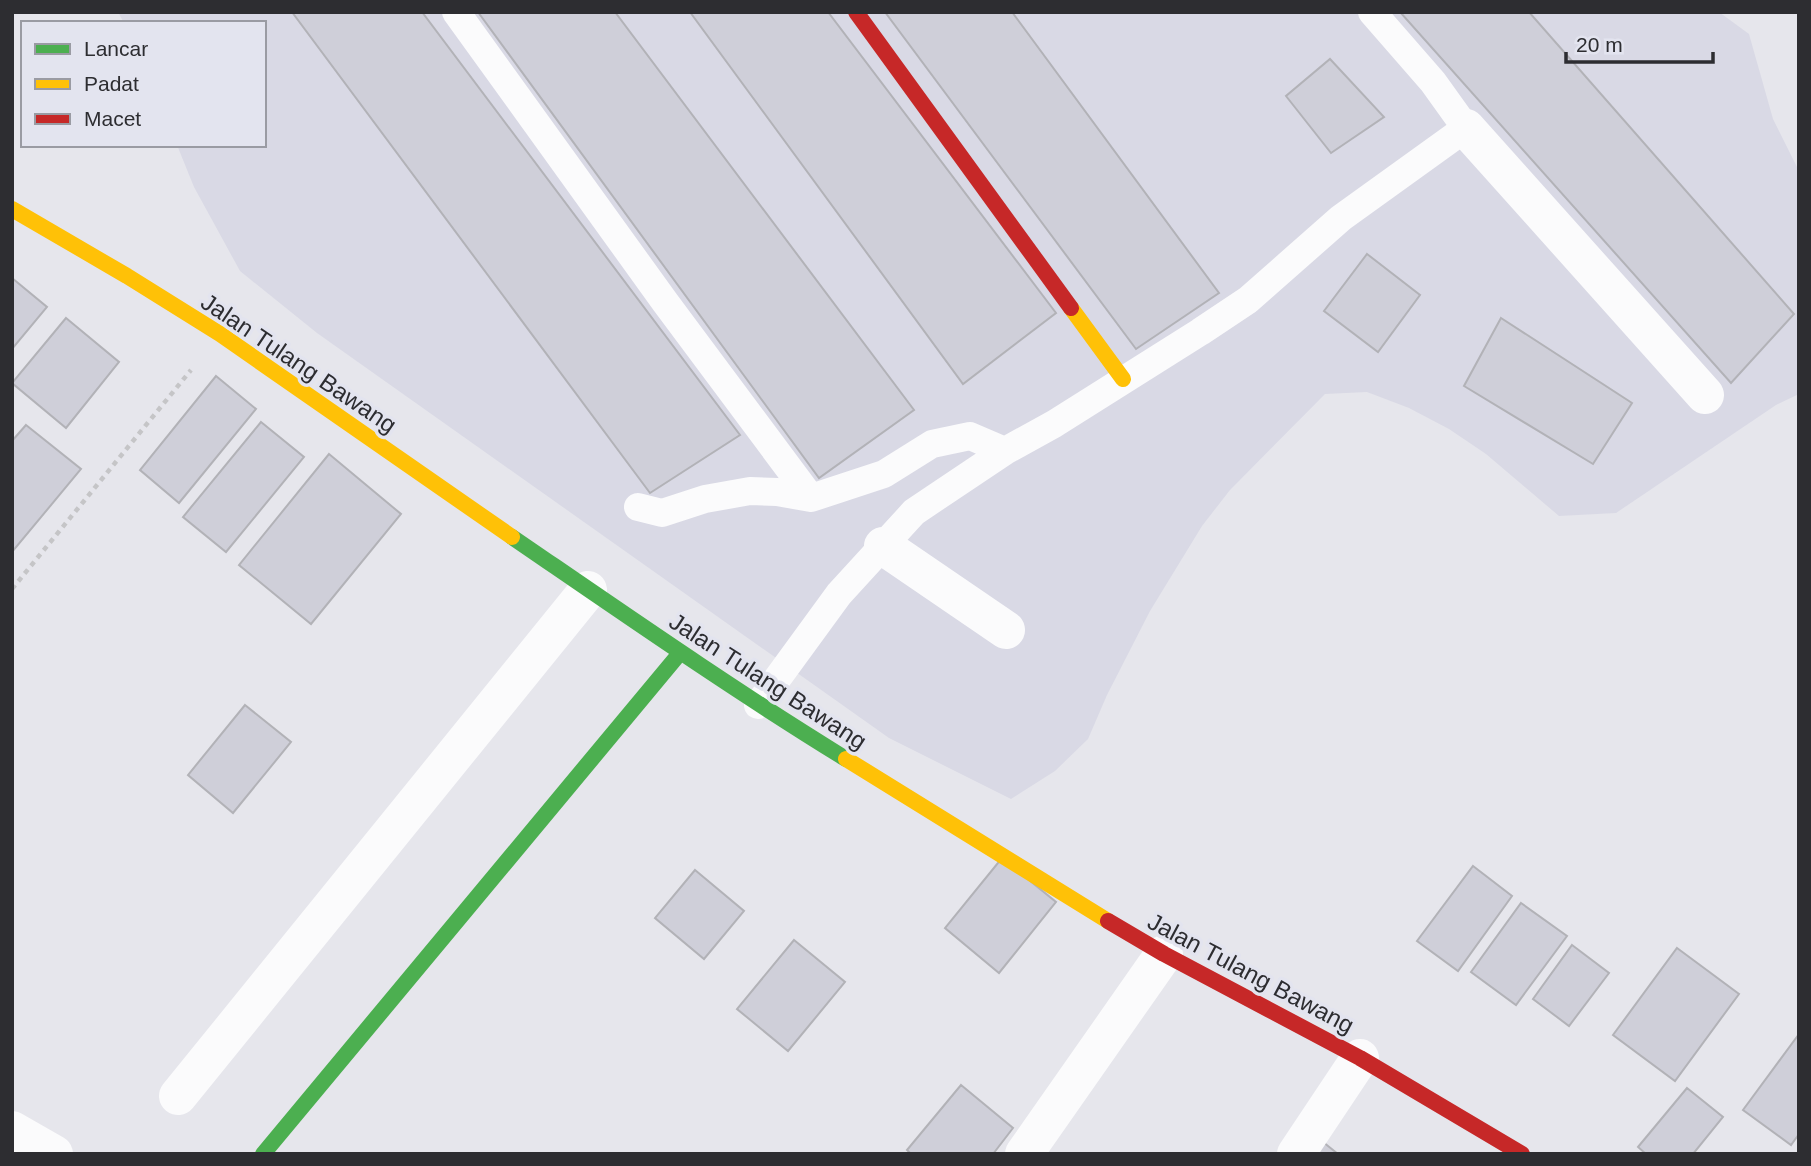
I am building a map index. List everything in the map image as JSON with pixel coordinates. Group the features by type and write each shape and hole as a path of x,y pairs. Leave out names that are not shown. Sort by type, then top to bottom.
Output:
{"street":[{"path":"856,12 1123,379"},
{"path":"1466,128 1705,395"},
{"name":"Jalan Tulang Bawang","path":"12,209 220,334 758,705 1164,954 1360,1058 1522,1154"},
{"path":"883,546 1006,630"},
{"path":"177,1096 589,590"},
{"path":"263,1154 680,653"},
{"path":"1024,1154 1164,954"},
{"path":"1296,1154 1360,1058"},
{"path":"12,1130 54,1154"}],"lane":[{"path":"456,12 665,302 811,498"},
{"path":"758,705 839,594 914,512 1005,451 1054,424 1248,300 1341,218 1466,128 1433,82 1372,12"},
{"path":"638,507 662,513 705,499 750,491 811,498 884,474 932,444 970,436 1005,451"}],"path":[{"path":"12,589 220,334"}],"shaded area":[{"path":"118,12 1719,12 1749,34 1773,119 1799,171 1799,394 1776,405 1616,513 1559,516 1486,454 1449,429 1409,408 1367,392 1325,394 1230,490 1202,526 1150,611 1088,739 1055,771 1011,799 889,738 317,333 240,271 194,187 178,147 266,147 266,21 123,21"}],"building":[{"path":"292,12 422,12 740,435 650,493"},
{"path":"478,12 615,12 914,410 819,478"},
{"path":"690,12 828,12 1056,313 963,384"},
{"path":"885,12 1012,12 1219,293 1136,349"},
{"path":"1400,12 1529,12 1794,314 1731,383"},
{"path":"1330,59 1384,117 1331,153 1286,96"},
{"path":"1367,254 1420,295 1378,352 1324,311"},
{"path":"12,278 47,307 12,349"},
{"path":"66,318 119,362 66,428 12,383"},
{"path":"1501,318 1632,403 1593,464 1464,386"},
{"path":"216,376 256,409 179,503 140,470"},
{"path":"261,422 304,457 226,552 183,517"},
{"path":"26,425 81,469 12,552 12,441"},
{"path":"329,454 401,514 311,624 239,565"},
{"path":"245,705 291,742 233,813 188,775"},
{"path":"1002,858 1056,902 999,973 945,928"},
{"path":"1473,866 1512,896 1458,971 1417,941"},
{"path":"695,870 744,911 704,959 655,918"},
{"path":"1521,903 1567,936 1516,1005 1471,972"},
{"path":"794,940 845,982 788,1051 737,1009"},
{"path":"1572,945 1609,973 1569,1026 1533,999"},
{"path":"1677,948 1739,994 1675,1081 1613,1035"},
{"path":"1799,1034 1799,1134 1791,1145 1743,1110"},
{"path":"961,1085 1013,1128 993,1154 911,1154 907,1150"},
{"path":"1687,1088 1723,1117 1693,1154 1646,1154 1638,1147"},
{"path":"1318,1138 1338,1154 1305,1154"}],"traffic: fast":[{"path":"512,537 719,678 846,759"},
{"path":"263,1154 680,653"}],"traffic: slow":[{"path":"12,209 220,334 512,537"},
{"path":"1071,308 1123,379"},
{"path":"846,759 1108,921"}],"traffic: jam":[{"path":"856,12 1071,308"},
{"path":"1108,921 1164,954 1360,1058 1522,1154"}]}
